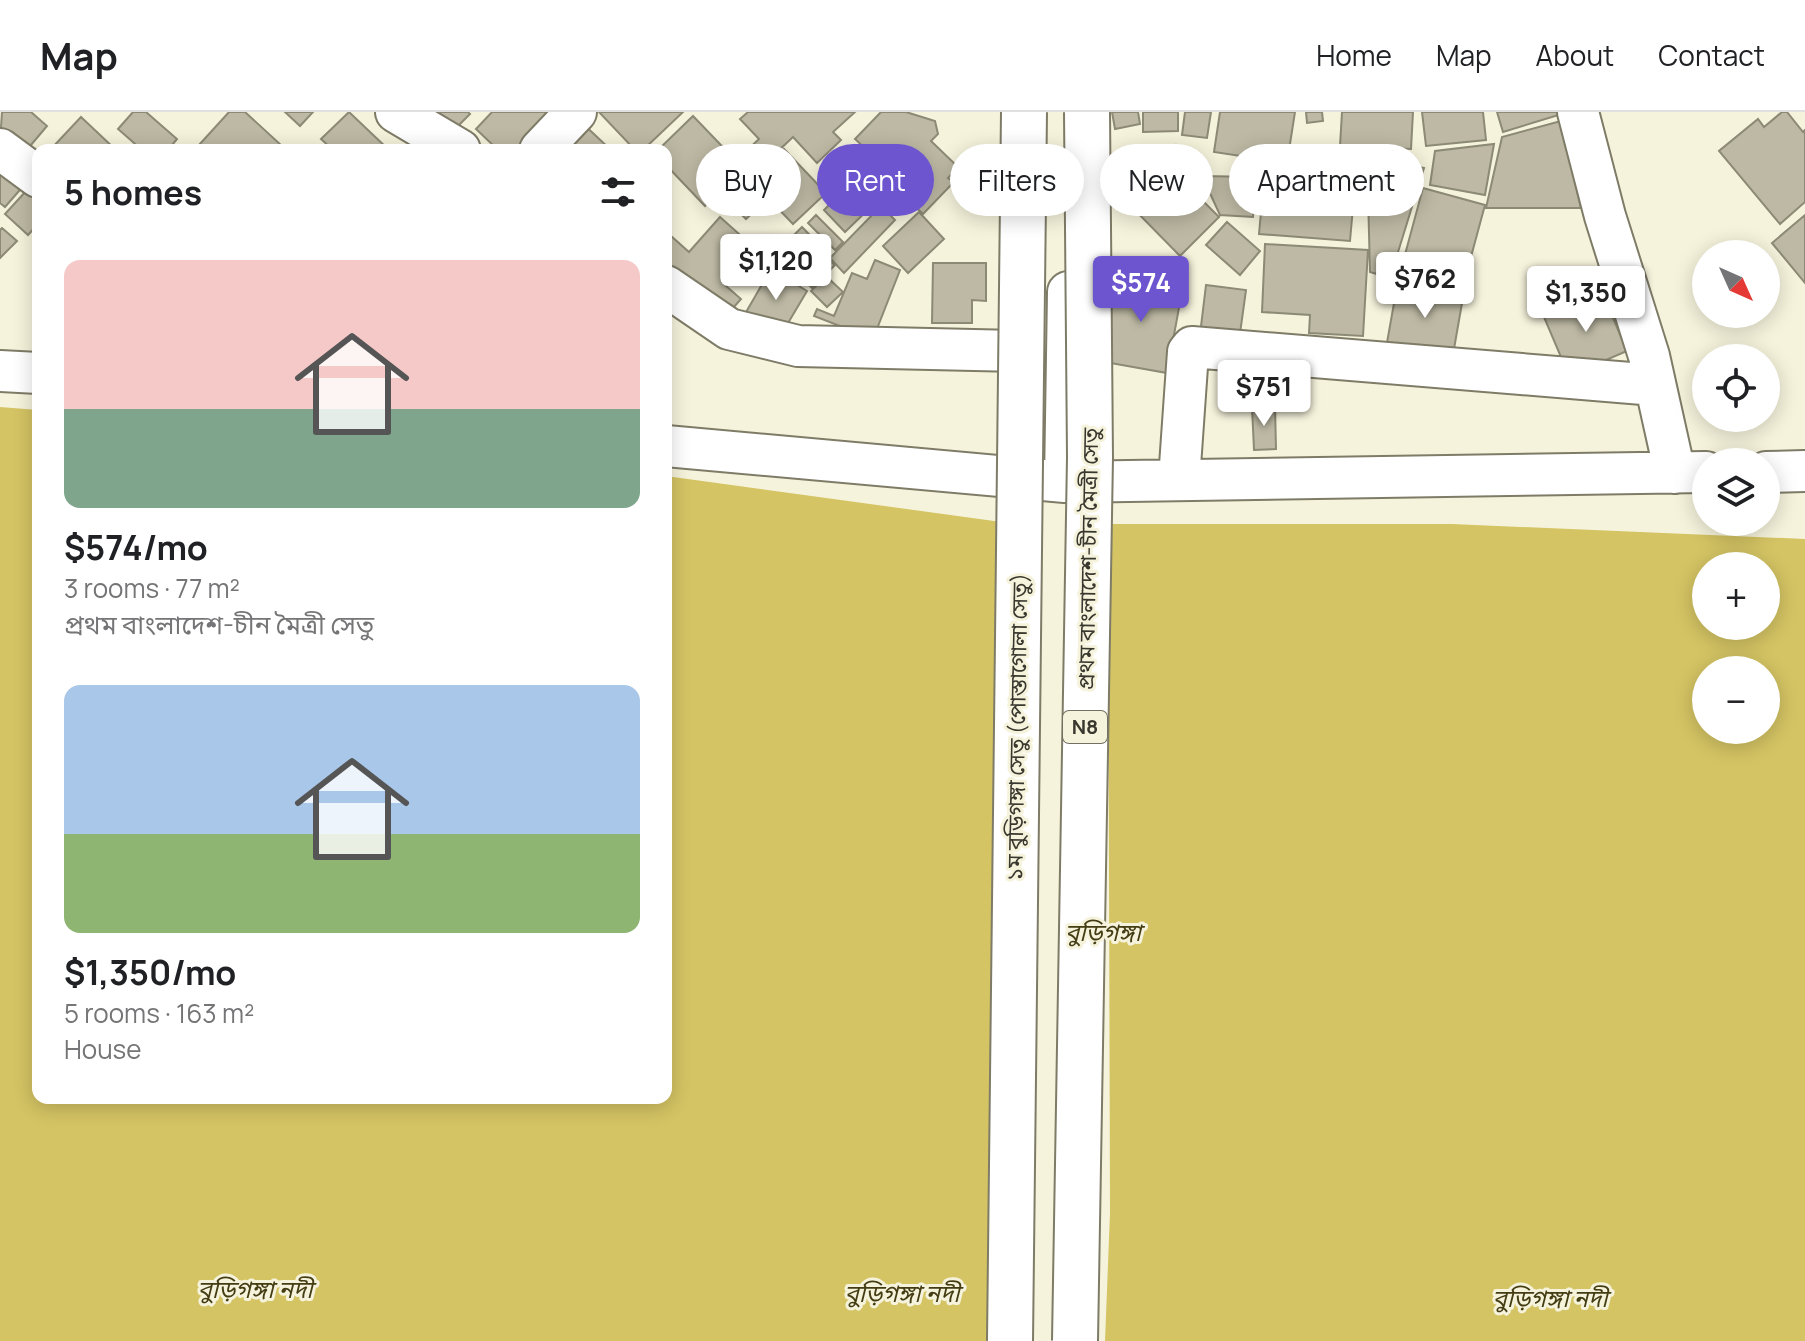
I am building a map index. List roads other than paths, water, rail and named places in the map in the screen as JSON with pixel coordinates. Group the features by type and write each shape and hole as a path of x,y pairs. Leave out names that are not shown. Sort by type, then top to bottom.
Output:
{"highway":[{"name":"১ম বুড়িগঙ্গা সেতু (পোস্তাগোলা সেতু)","path":"1010,1341 1024,112"},
{"name":"প্রথম বাংলাদেশ-চীন মৈত্রী সেতু","path":"1075,1341 1090,457 1087,112"}],"street":[{"path":"396,112 450,144"},
{"path":"546,144 576,112"},
{"path":"1065,482 1070,112"},
{"path":"672,447 1065,482 1690,473 1655,385 1578,112"},
{"path":"0,149 32,173"},
{"path":"672,290 729,329 798,346 1022,351"},
{"path":"1179,480 1188,352 1192,347 1655,385"},
{"path":"0,371 32,373"},
{"path":"1780,472 1805,471"}],"water":[{"name":"বুড়িগঙ্গা","path":"0,407 32,410 32,1104 672,1104 672,477 1016,524 1452,524 1805,539 1805,1341 0,1341"}],"water label":[{"name":"বুড়িগঙ্গা নদী","path":"255,1290"},
{"name":"বুড়িগঙ্গা নদী","path":"902,1294"},
{"name":"বুড়িগঙ্গা নদী","path":"1550,1299"}]}
